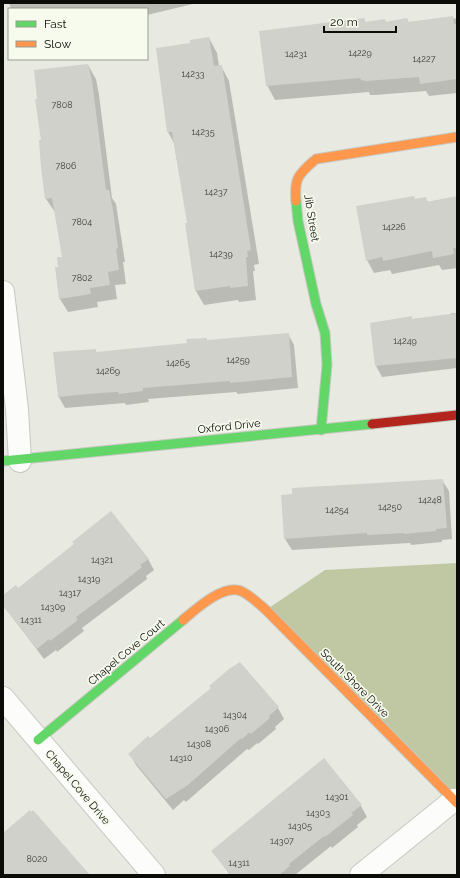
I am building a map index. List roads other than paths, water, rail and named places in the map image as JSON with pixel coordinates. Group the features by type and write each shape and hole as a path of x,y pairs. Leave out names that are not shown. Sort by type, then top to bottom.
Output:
{"street":[{"name":"Jib Street","path":"321,430 327,365 325,333 316,304 298,221 295,186 297,178 302,171 316,159 457,137"},
{"path":"3,292 18,410 11,461"},
{"name":"Oxford Drive","path":"11,461 457,415"},
{"name":"Chapel Cove Court","path":"38,740 199,607 217,594 232,588"},
{"name":"South Shore Drive","path":"232,588 238,589 253,598 456,801"},
{"name":"Chapel Cove Drive","path":"3,698 154,875"},
{"path":"362,875 456,801"}]}
